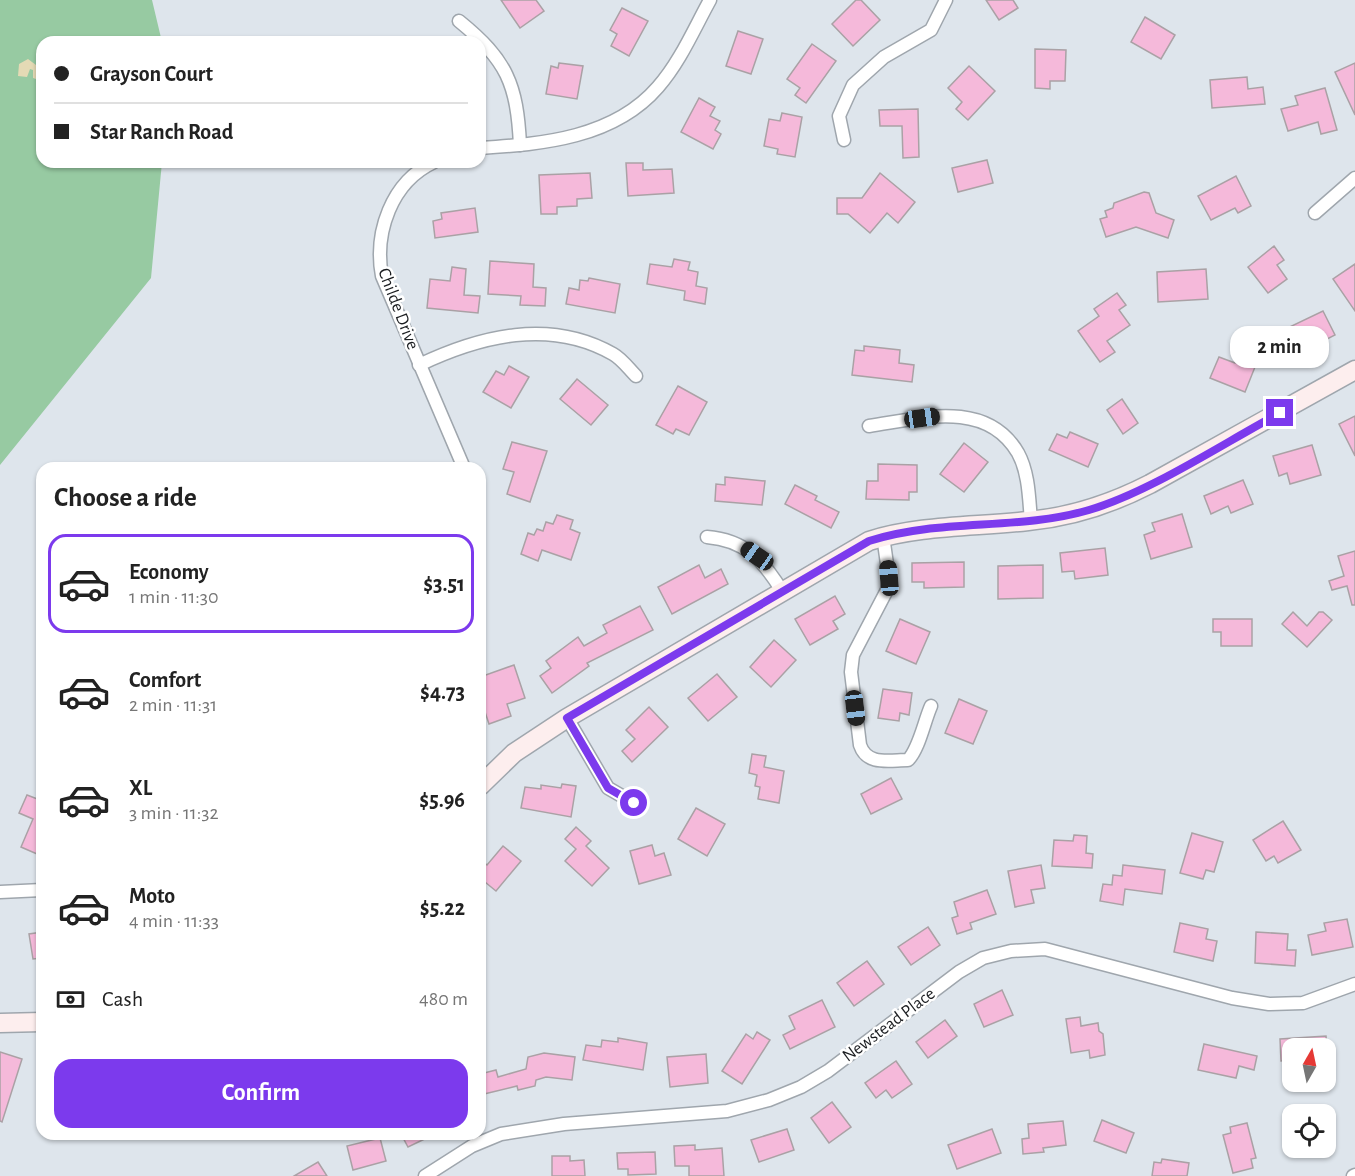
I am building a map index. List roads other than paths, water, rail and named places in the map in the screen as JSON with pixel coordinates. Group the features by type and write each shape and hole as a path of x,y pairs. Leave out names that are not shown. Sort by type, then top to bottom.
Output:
{"street":[{"path":"486,148 520,146 592,131 618,119 643,101 668,73 710,0"},
{"path":"844,140 839,116 853,86 884,57 931,30 946,0"},
{"path":"459,21 477,36"},
{"path":"486,43 503,66 514,95 520,146"},
{"name":"Childe Drive","path":"424,168 415,174 395,199 383,225 379,250 382,276 461,462"},
{"path":"1315,213 1355,178"},
{"path":"419,365 473,342 496,336 525,334 563,338 600,348 615,355 636,376"},
{"path":"486,780 514,753 567,718 852,549 883,536 1031,521 1088,510 1120,499 1355,370"},
{"path":"868,426 955,415 984,423 997,432 1018,454 1027,482 1031,521"},
{"path":"883,536 889,578 887,590 853,655 851,672 860,745 864,755 871,760 908,760 916,752 920,730 932,706"},
{"path":"707,537 732,541 757,556 782,591"},
{"path":"567,718 608,788 634,803"},
{"path":"0,892 36,890"},
{"name":"Newstead Place","path":"425,1176 472,1146 501,1134 564,1124 727,1111 770,1100 801,1087 828,1071 959,972 983,958 1011,951 1053,951 1232,998 1269,1004 1303,1003 1355,984"},
{"path":"0,1023 36,1022"}]}
